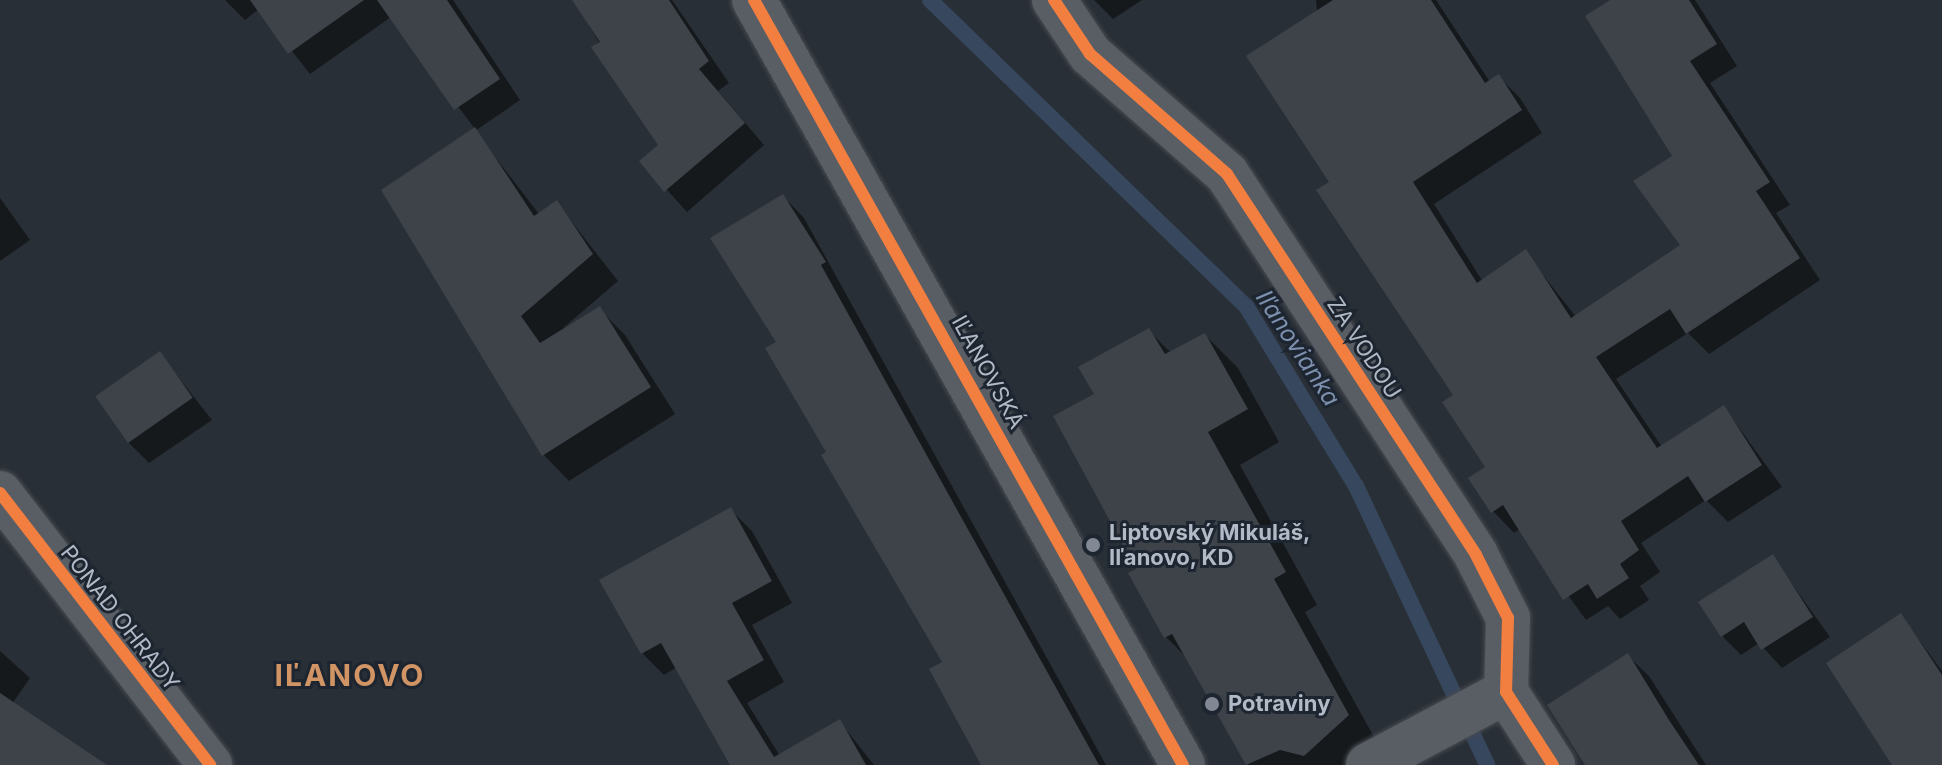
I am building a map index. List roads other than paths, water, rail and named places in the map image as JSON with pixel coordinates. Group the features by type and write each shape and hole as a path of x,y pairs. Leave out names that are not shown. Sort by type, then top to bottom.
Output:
{"street":[{"name":"IĽANOVSKÁ","path":"754,0 1183,765"},
{"name":"ZA VODOU","path":"1054,0 1090,54 1227,174 1450,516 1508,618 1497,696"},
{"name":"PONAD OHRADY","path":"0,493 210,765"},
{"path":"1368,765 1497,696 1553,765"}],"waterway":[{"name":"Iľanovianka","path":"930,0 1246,306 1356,486 1487,765"}],"place":[{"name":"Liptovský Mikuláš, Iľanovo, KD","path":"1093,545"},
{"name":"Potraviny","path":"1212,704"}],"district":[{"name":"IĽANOVO","path":"350,675"}]}
